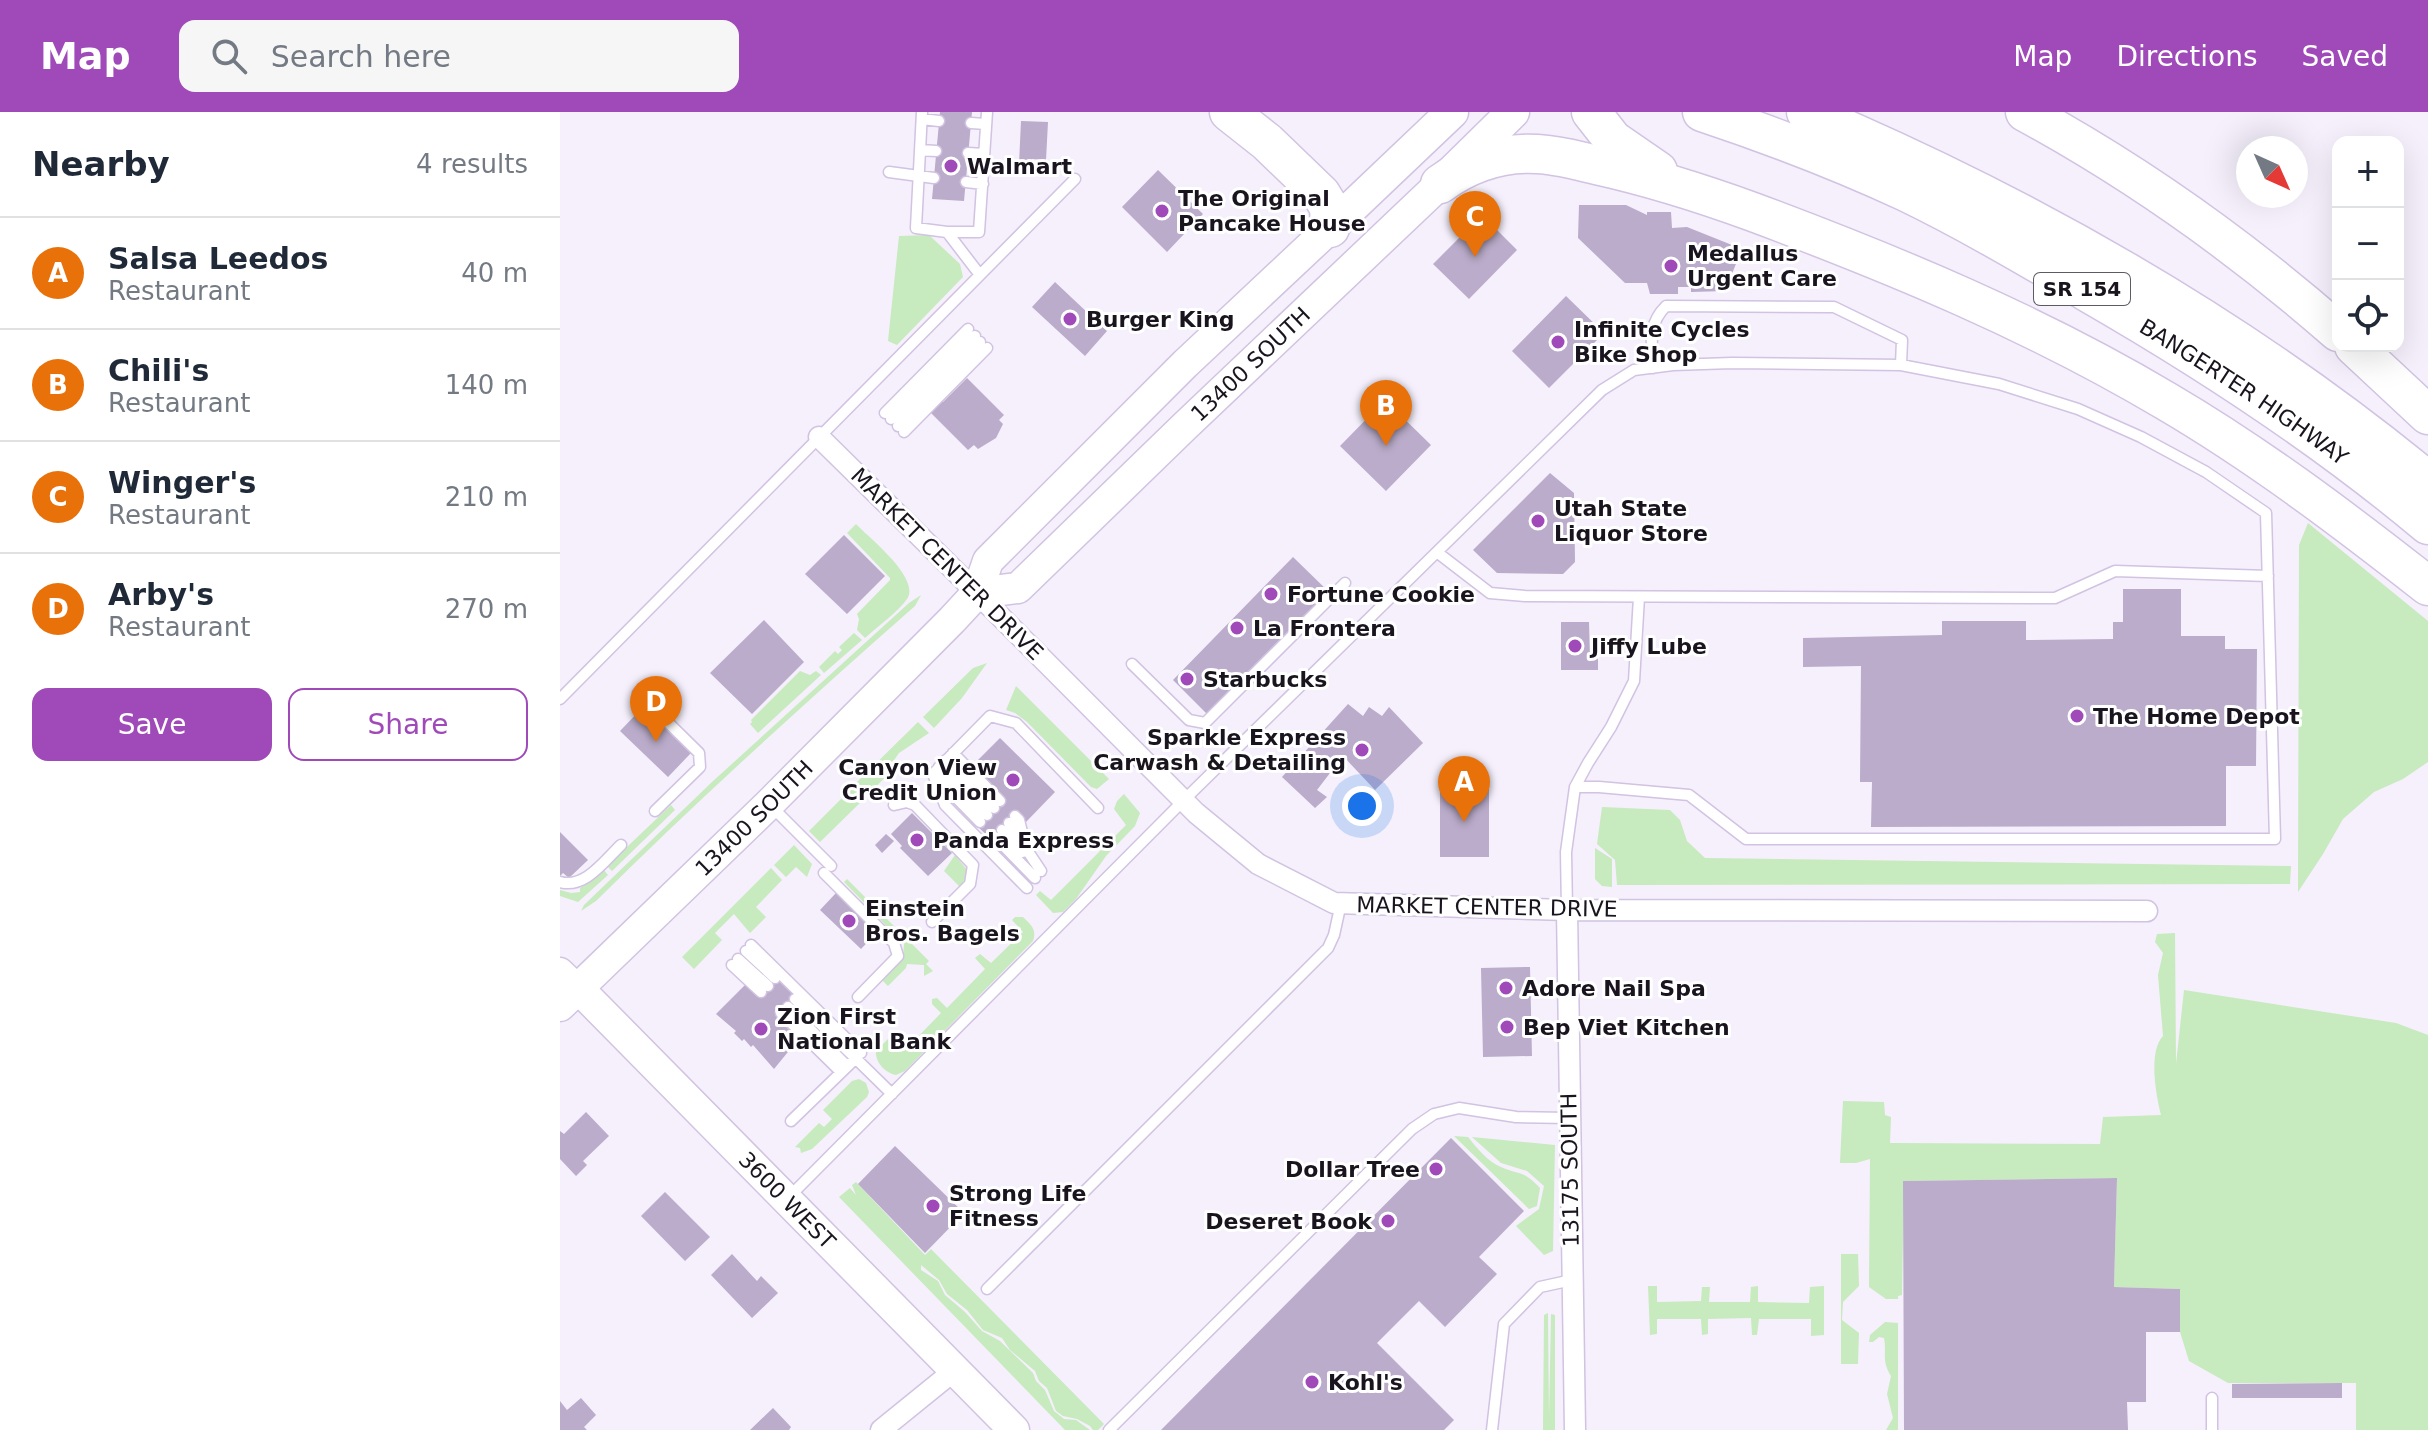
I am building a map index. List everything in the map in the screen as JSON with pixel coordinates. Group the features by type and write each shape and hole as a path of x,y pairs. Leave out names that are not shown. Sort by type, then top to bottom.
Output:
{"highway":[{"path":"1229,112 1267,142 1321,194 1329,207 1330,228"},
{"path":"1591,112 1613,140 1699,193"},
{"name":"BANGERTER HIGHWAY","path":"1702,112 1855,169 1999,240 2225,374 2337,452 2428,525"},
{"name":"BANGERTER HIGHWAY","path":"1806,112 1977,191 2153,288 2301,385 2428,481"},
{"path":"2029,114 2180,209 2332,327"},
{"path":"1440,184 1484,161 1509,155 1552,155 1612,168 1699,193 1933,284 2029,327 2167,401 2252,455 2428,586"},
{"path":"2360,352 2428,415"}],"main road":[{"name":"13400 SOUTH","path":"566,989 769,804 977,593 988,561 1185,364 1452,112"},
{"name":"13400 SOUTH","path":"977,593 1018,588 1513,112"},
{"name":"3600 WEST","path":"566,989 787,1200 1014,1430"}],"street":[{"name":"MARKET CENTER DRIVE","path":"819,437 1184,800 1258,864 1334,903 1567,910 2147,911"},
{"name":"13175 SOUTH","path":"1567,910 1575,1430"},
{"path":"881,1430 955,1370"}],"lane":[{"path":"939,121 922,115 916,228 979,232 987,112"},
{"path":"971,123 986,124"},
{"path":"920,150 936,151"},
{"path":"968,153 984,154"},
{"path":"889,172 934,178"},
{"path":"560,699 1075,179"},
{"path":"966,182 983,184"},
{"path":"947,232 980,275"},
{"path":"1653,368 1655,316 1666,306 1834,307 1902,340 1901,365"},
{"path":"895,422 977,339 895,422"},
{"path":"787,1200 1184,800 1602,390 1634,370 1732,363 1901,365 1999,384 2078,409 2141,437 2206,472 2266,513 2275,839 1746,839 1689,795 1575,787"},
{"path":"1438,553 1490,593 1525,596 2055,598 2115,571 2268,576"},
{"path":"1132,664 1189,720 1205,723 1345,583"},
{"path":"1567,910 1566,852 1575,787 1634,681 1639,597"},
{"path":"638,693 699,753 700,767 655,811"},
{"path":"1027,888 945,805 943,763 990,716 1016,723 1098,808"},
{"path":"943,763 990,811 943,763"},
{"path":"894,805 907,802 915,805 973,865 970,884 932,922"},
{"path":"769,804 894,943 898,956 858,997"},
{"path":"1005,826 1024,844 1038,874 1005,826"},
{"path":"560,882 571,884 584,880 621,845"},
{"path":"987,1289 1328,948 1341,903"},
{"path":"742,955 851,1062"},
{"path":"742,955 768,985 742,955"},
{"path":"851,1062 788,1007 892,1094"},
{"path":"791,1121 851,1062"},
{"path":"1109,1430 1412,1129 1434,1114 1459,1108 1516,1117 1569,1118"},
{"path":"1492,1430 1504,1324 1540,1287 1572,1280"},
{"path":"2212,1398 2212,1430"}],"green space":[{"path":"929,235 960,264 963,277 897,345 888,341 899,236"},
{"path":"2308,523 2428,621 2428,762 2403,779 2374,792 2343,819 2298,892 2299,545"},
{"path":"856,524 900,570 909,590 903,604 865,638 857,630 857,614 890,578 847,533"},
{"path":"921,595 915,606 753,751 596,901 581,911 712,782"},
{"path":"854,633 862,640 824,673 819,667 835,651 838,654 842,650 839,647"},
{"path":"987,663 962,698 934,728 923,717 973,668"},
{"path":"800,671 810,675 816,671 821,675 758,733 750,724 751,720"},
{"path":"1016,686 1109,779 1097,789 1091,787 1027,722 1006,710"},
{"path":"918,722 929,733 899,753 890,766 891,771 868,795 856,783"},
{"path":"853,787 865,798 820,842 809,831"},
{"path":"1124,794 1140,813 1135,826 1106,856 1076,899 1063,912 1053,913 1036,895 1040,891 1051,900 1126,825 1114,809"},
{"path":"671,805 675,810 612,871 607,866"},
{"path":"1602,807 1670,810 1680,820 1687,841 1705,858 2291,866 2290,884 1617,885 1615,860 1597,844"},
{"path":"794,845 812,864 807,877 796,867 786,877 774,865"},
{"path":"1595,848 1612,859 1612,887 1602,886 1595,879"},
{"path":"955,855 968,871 967,881 960,887 944,871"},
{"path":"771,868 782,880 756,907 766,917 750,933 734,914 715,933 722,940 694,969 682,957"},
{"path":"603,869 608,875 578,902 560,896 560,890 580,892 580,888"},
{"path":"847,879 929,961 926,964 933,971 924,976 924,965 907,964 888,986 882,980 903,957 904,944 844,882"},
{"path":"1023,917 1031,925 1033,941 905,1071 896,1075 885,1069 877,1059 876,1051 889,1038 904,1051 941,1013 932,1004 932,999 937,998 947,1008 985,969 975,958 980,954 991,963 1023,932 1012,920"},
{"path":"2175,933 2176,1064 2184,990 2396,1023 2428,1035 2428,1430 2356,1430 2356,1383 2228,1383 2189,1361 2180,1332 2180,1289 2114,1287 2117,1178 1904,1181 1902,1295 1898,1299 1886,1299 1869,1287 1870,1159 1840,1163 1843,1101 1884,1102 1885,1115 1891,1117 1890,1143 2100,1144 2103,1117 2161,1115 2154,1063 2158,1043 2163,1036 2158,975 2163,953 2155,942 2157,934"},
{"path":"859,1079 866,1083 867,1097 812,1149 801,1153 800,1148 795,1147 819,1123 824,1127 832,1119 823,1110 852,1081"},
{"path":"1454,1136 1468,1137 1492,1162 1530,1178 1540,1188 1537,1206 1529,1209"},
{"path":"1472,1137 1555,1145 1553,1251 1544,1255 1516,1226 1539,1209 1544,1186 1527,1171 1501,1163"},
{"path":"856,1182 925,1255 931,1249 1104,1424 1098,1430 1093,1430 1077,1419 1056,1411 1047,1388 1039,1381 1035,1371 1010,1350 1002,1338 983,1330 967,1310 947,1294 939,1280 921,1265 921,1270 938,1281 945,1295 982,1331 1000,1341 1033,1373 1054,1411 1064,1419 1076,1420 1090,1430 1065,1430 839,1197 850,1188 856,1195 852,1185"},
{"path":"1841,1254 1858,1254 1859,1286 1843,1302 1842,1320 1859,1333 1858,1364 1841,1364"},
{"path":"1648,1286 1657,1286 1657,1302 1701,1301 1702,1287 1710,1287 1709,1302 1750,1302 1751,1287 1758,1286 1758,1302 1809,1303 1810,1287 1824,1286 1824,1335 1811,1336 1811,1319 1759,1319 1757,1335 1752,1335 1751,1318 1708,1319 1708,1334 1702,1335 1701,1319 1657,1319 1657,1334 1650,1335"},
{"path":"1548,1313 1549,1419 1551,1314 1555,1315 1555,1430 1543,1430 1544,1315"},
{"path":"1885,1322 1898,1323 1898,1430 1886,1430 1893,1418 1887,1394 1891,1376 1885,1361 1884,1338 1869,1342 1870,1335"}],"building":[{"name":"Walmart","path":"940,112 972,112 964,201 932,199"},
{"path":"1021,121 1048,122 1046,160 1032,159 1031,165 1019,164"},
{"name":"The Original Pancake House","path":"1158,170 1203,214 1167,252 1122,207"},
{"name":"Medallus Urgent Care","path":"1579,205 1626,205 1647,215 1647,212 1671,212 1672,228 1687,227 1742,249 1725,291 1691,292 1691,287 1678,287 1678,294 1650,294 1647,283 1625,283 1578,238"},
{"path":"1482,215 1517,250 1469,299 1433,264"},
{"name":"Burger King","path":"1055,282 1107,331 1085,356 1032,307"},
{"name":"Infinite Cycles Bike Shop","path":"1566,296 1604,333 1549,388 1512,351"},
{"path":"915,375 943,402 967,378 1004,415 999,420 1003,424 996,438 978,449 974,445 968,450 904,386"},
{"path":"1385,400 1431,445 1386,491 1340,446"},
{"name":"Utah State Liquor Store","path":"1550,473 1574,493 1575,562 1563,574 1497,573 1473,550"},
{"path":"844,535 885,576 847,614 805,574"},
{"path":"1293,557 1331,594 1209,716 1173,680"},
{"name":"The Home Depot","path":"2123,589 2181,589 2181,636 2225,636 2225,649 2257,649 2256,766 2226,766 2226,826 1871,827 1872,782 1860,782 1861,666 1803,667 1803,638 1942,635 1942,621 2026,621 2026,640 2113,639 2113,622 2123,622"},
{"path":"764,620 804,662 752,714 710,673"},
{"name":"Jiffy Lube","path":"1561,622 1589,622 1590,658 1598,658 1598,670 1561,670"},
{"name":"Sparkle Express Carwash & Detailing","path":"1348,704 1363,716 1369,707 1382,716 1389,707 1423,743 1375,790 1343,756 1317,790 1327,797 1315,808 1282,777"},
{"path":"644,706 691,753 668,777 620,731"},
{"name":"Canyon View Credit Union","path":"1000,738 1055,792 1026,822 1018,813 992,840 976,825 971,767"},
{"path":"1440,788 1489,788 1489,857 1440,857"},
{"name":"Panda Express","path":"912,813 952,853 928,876 900,848 902,846 891,834"},
{"path":"560,832 588,860 569,878 563,873 560,876"},
{"path":"886,834 894,841 882,853 875,845"},
{"name":"Einstein Bros. Bagels","path":"836,893 877,932 861,949 820,910"},
{"path":"1530,967 1532,1056 1483,1057 1481,968"},
{"name":"Zion First National Bank","path":"777,976 798,997 778,1017 802,1041 794,1049 792,1047 774,1069 753,1045 751,1047 744,1039 742,1041 734,1033 736,1031 716,1014 745,985 757,996"},
{"path":"586,1112 609,1136 583,1161 587,1165 576,1176 560,1159 560,1131 564,1134"},
{"path":"1451,1138 1524,1211 1479,1257 1497,1274 1445,1327 1419,1301 1377,1343 1454,1420 1444,1430 1161,1430"},
{"path":"895,1146 964,1213 925,1253 858,1184"},
{"path":"2117,1178 2114,1287 2180,1289 2180,1332 2146,1332 2146,1402 2127,1402 2128,1430 1904,1430 1903,1181"},
{"path":"665,1192 710,1237 685,1261 641,1216"},
{"path":"732,1254 757,1281 761,1276 778,1293 752,1318 711,1275"},
{"path":"2342,1383 2342,1398 2232,1398 2232,1384"},
{"path":"581,1398 596,1415 584,1427 587,1430 560,1430 560,1401 567,1410"},
{"path":"773,1408 791,1427 789,1430 750,1430"}],"place":[{"name":"Walmart","path":"951,166"},
{"name":"The Original Pancake House","path":"1162,211"},
{"name":"Winger's","path":"1475,257"},
{"name":"Medallus Urgent Care","path":"1671,266"},
{"name":"Burger King","path":"1070,319"},
{"name":"Infinite Cycles Bike Shop","path":"1558,342"},
{"name":"Chili's","path":"1386,446"},
{"name":"Utah State Liquor Store","path":"1538,521"},
{"name":"Fortune Cookie","path":"1271,594"},
{"name":"La Frontera","path":"1237,628"},
{"name":"Jiffy Lube","path":"1575,646"},
{"name":"Starbucks","path":"1187,679"},
{"name":"The Home Depot","path":"2077,716"},
{"name":"Arby's","path":"656,742"},
{"name":"Sparkle Express Carwash & Detailing","path":"1362,750"},
{"name":"Canyon View Credit Union","path":"1013,780"},
{"name":"Salsa Leedos","path":"1464,822"},
{"name":"Panda Express","path":"917,840"},
{"name":"Einstein Bros. Bagels","path":"849,921"},
{"name":"Adore Nail Spa","path":"1506,988"},
{"name":"Bep Viet Kitchen","path":"1507,1027"},
{"name":"Zion First National Bank","path":"761,1029"},
{"name":"Dollar Tree","path":"1436,1169"},
{"name":"Strong Life Fitness","path":"933,1206"},
{"name":"Deseret Book","path":"1388,1221"},
{"name":"Kohl's","path":"1312,1382"}]}
